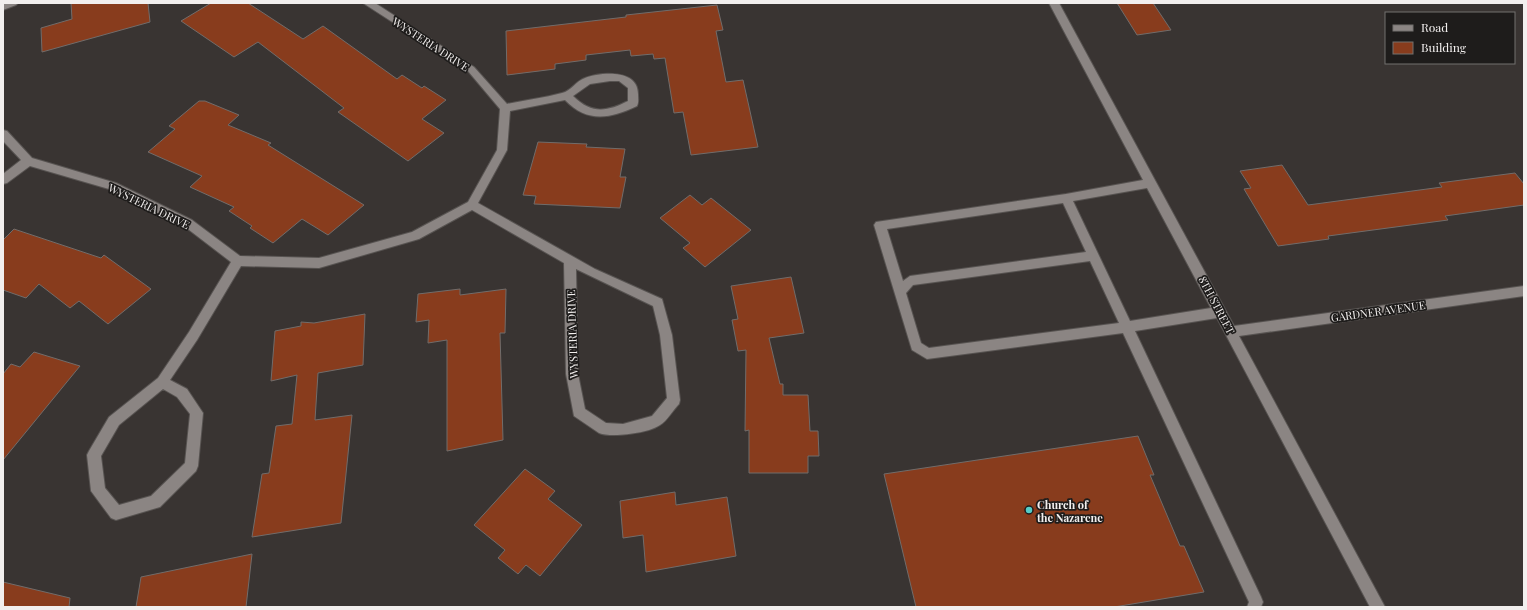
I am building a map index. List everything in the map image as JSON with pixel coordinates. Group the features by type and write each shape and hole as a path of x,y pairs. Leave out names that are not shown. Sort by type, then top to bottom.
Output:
{"street":[{"path":"3,8 13,3"},
{"name":"WYSTERIA DRIVE","path":"368,3 471,69 505,108"},
{"name":"8TH STREET","path":"1054,3 1232,332 1378,607"},
{"path":"162,382 182,393 197,413 191,466 155,502 116,513 98,491 94,455 114,421 162,382 238,261 320,263 415,236 472,205 502,150 505,108 567,96 588,81 610,77 621,78 633,86 633,103 619,110 600,114 584,110 567,96"},
{"path":"3,134 28,161 3,180"},
{"name":"WYSTERIA DRIVE","path":"28,161 112,186 188,223 238,261"},
{"path":"1151,183 1066,198 880,226 916,346 927,354 1126,327 1221,312"},
{"path":"1066,198 1256,602 1254,607"},
{"name":"WYSTERIA DRIVE","path":"472,205 570,260 591,272 658,302 666,335 674,400 656,421 623,430 604,430 579,412 572,374 570,260"},
{"path":"900,292 910,281 1093,256"},
{"name":"GARDNER AVENUE","path":"1232,332 1524,291"}],"building":[{"path":"71,3 148,3 150,22 42,52 41,28 72,19"},
{"path":"211,3 248,3 303,39 323,26 397,79 402,75 422,88 424,86 446,100 422,119 444,133 408,161 338,112 344,108 258,42 234,57 181,21"},
{"path":"1117,3 1153,3 1171,30 1137,35"},
{"path":"717,5 723,30 716,31 726,82 743,80 758,147 691,155 683,112 674,113 665,58 654,59 653,54 631,56 630,50 586,55 586,60 555,64 555,69 507,75 506,31 626,17 626,15"},
{"path":"199,101 205,101 239,115 228,125 271,143 268,145 364,205 328,235 302,219 273,243 250,228 252,226 229,211 234,207 190,187 202,176 148,152 175,129 169,126"},
{"path":"538,142 587,144 586,147 625,149 620,177 626,177 620,208 534,204 536,196 523,195"},
{"path":"1282,165 1308,205 1442,187 1439,183 1515,173 1524,184 1524,205 1445,216 1448,220 1328,236 1329,239 1278,246 1244,189 1251,188 1240,171"},
{"path":"690,195 702,205 711,198 751,230 705,267 683,248 690,243 660,218"},
{"path":"14,229 101,258 104,255 151,289 108,324 79,301 70,308 39,284 26,298 3,290 3,240"},
{"path":"791,277 804,333 769,338 780,384 783,384 783,395 808,395 810,431 818,431 819,456 808,456 808,473 749,473 749,430 745,431 746,350 738,351 732,320 738,319 731,286"},
{"path":"460,289 460,295 506,289 505,333 500,333 503,440 447,451 447,340 428,343 429,320 416,322 418,294"},
{"path":"365,314 363,365 318,373 315,420 352,415 341,523 252,537 262,474 269,473 276,426 292,424 297,375 271,381 275,331 301,326 301,322 314,323"},
{"path":"34,352 80,366 3,460 3,374 11,364 20,367"},
{"name":"Church of the Nazarene","path":"1138,436 1154,475 1150,475 1180,546 1184,546 1204,592 1114,607 916,607 884,474"},
{"path":"525,469 555,491 548,499 582,525 540,576 526,565 518,574 498,558 505,550 474,525"},
{"path":"675,492 676,505 727,497 736,556 646,572 643,535 623,538 620,501"},
{"path":"252,554 246,607 136,607 141,577"},
{"path":"3,582 70,598 69,607 3,607"}],"place":[{"name":"Church of the Nazarene","path":"1029,510"}]}
